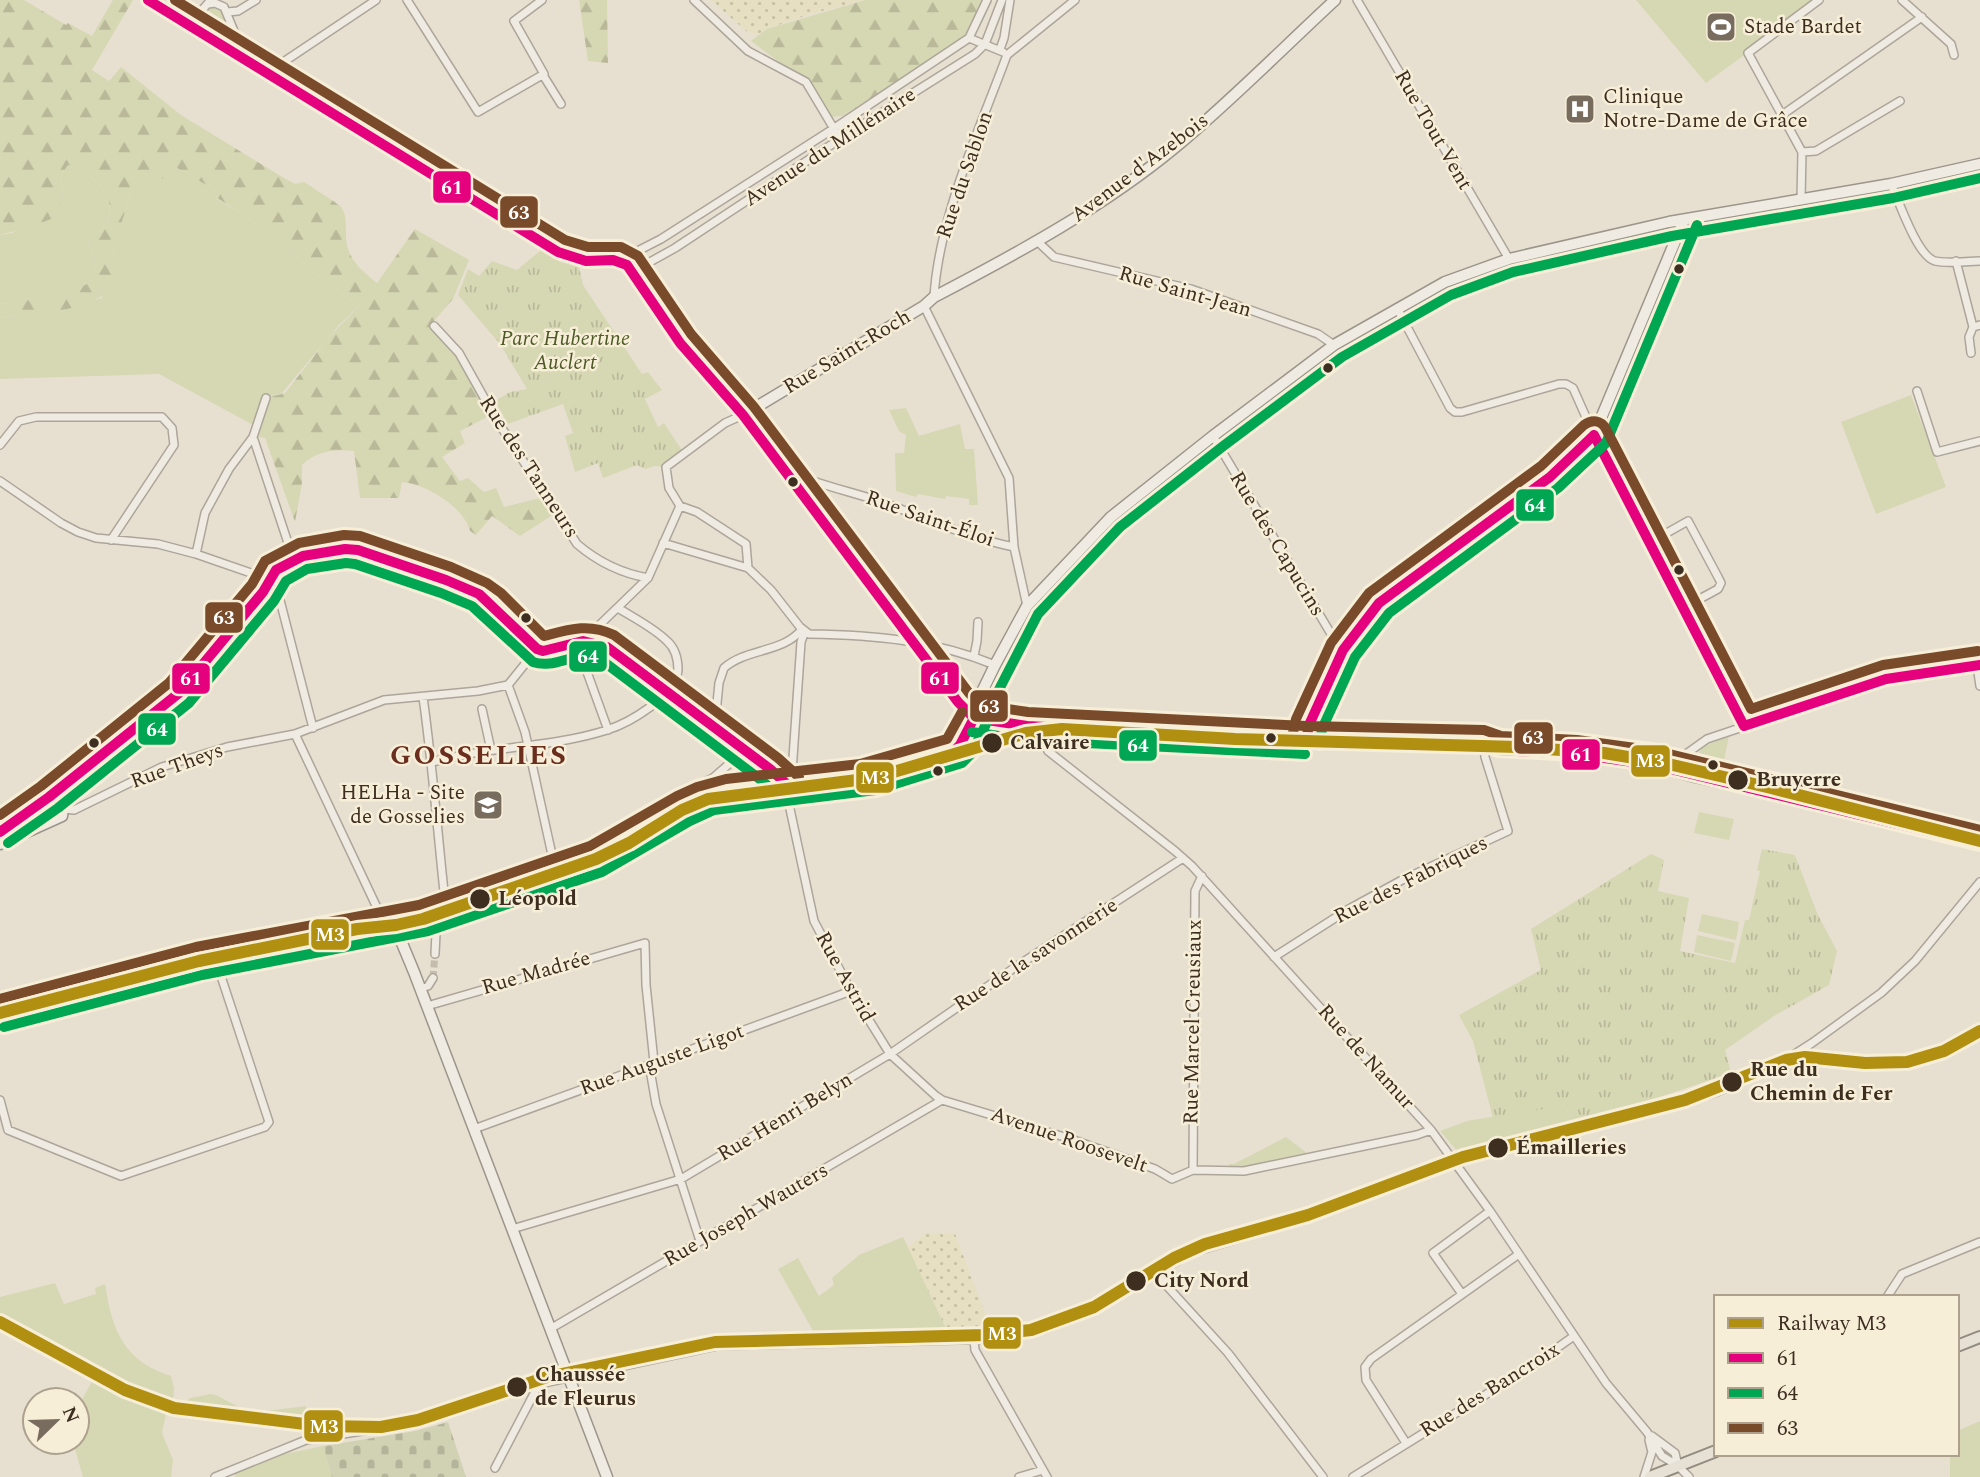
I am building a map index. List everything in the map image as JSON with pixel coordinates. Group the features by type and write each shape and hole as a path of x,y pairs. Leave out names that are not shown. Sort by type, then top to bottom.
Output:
{"main road":[{"path":"148,0 570,258 620,260 632,272 687,351 743,415 785,470 801,483 912,640 958,702 974,718 1041,726 1306,740 1519,743 1596,748 1840,800 1980,837"},
{"name":"Avenue d'Azebois","path":"924,306 1081,214 1177,146 1335,0"},
{"path":"0,1013 215,958 389,925 442,911 607,854 695,803 722,794 873,776 945,755 955,750 974,718 978,700 1027,606 1111,517 1334,345 1397,308 1445,282 1509,259 1669,222 1891,184 1980,164"},
{"path":"1306,740 1309,725 1343,650 1379,603 1550,477 1594,435 1684,220"},
{"name":"Rue Saint-Roch","path":"743,415 924,306"},
{"path":"0,832 30,811 57,799 179,693 273,581 276,570 292,561 330,551 358,550 479,594 537,649 543,651 585,639 598,642 620,655 705,719 780,776 790,787"},
{"path":"1682,768 1771,794 1785,795 1980,845"},
{"name":"Rue Theys","path":"0,844 62,816 57,799"},
{"path":"30,811 29,818 38,827"},
{"path":"389,925 399,936 421,988 607,1477"},
{"path":"1959,1345 1980,1337"},
{"path":"1650,1477 1714,1452"}],"street":[{"path":"227,12 238,11 257,0"},
{"path":"267,73 376,0"},
{"path":"407,0 478,112 543,75"},
{"path":"542,0 514,20 561,104"},
{"path":"694,0 748,51 806,82 840,139"},
{"name":"Avenue du Millénaire","path":"620,260 690,220 833,129 968,38 987,0"},
{"path":"985,44 1003,0"},
{"path":"1000,49 1010,0"},
{"path":"968,38 1000,49 1007,55 1075,0"},
{"name":"Rue Tout Vent","path":"1357,0 1509,259"},
{"path":"1801,199 1802,152 1748,53 1819,0"},
{"path":"1902,0 1951,44 1954,55"},
{"path":"189,25 209,2 219,4 227,12 247,61"},
{"path":"1782,115 1922,17"},
{"name":"Avenue du Millénaire","path":"632,272 975,54 985,44"},
{"name":"Rue du Sablon","path":"934,298 940,250 951,209 1007,55"},
{"path":"1802,152 1816,151 1900,101"},
{"path":"1891,184 1923,252 1937,262 1980,261"},
{"path":"690,220 699,231"},
{"name":"Rue Saint-Jean","path":"1037,241 1054,257 1191,289 1318,334 1334,345"},
{"path":"1956,261 1976,326 1969,337 1971,353"},
{"path":"924,306 1009,478 1014,547 1027,606"},
{"path":"1397,308 1450,408 1455,412 1559,384 1573,388 1594,435 1744,726"},
{"name":"Rue des Tanneurs","path":"435,326 459,353 496,419 577,544 590,556 625,574 648,578"},
{"path":"1917,391 1937,452 1980,441"},
{"path":"196,554 205,513 229,469 253,436 266,398"},
{"name":"Rue Saint-Roch","path":"680,506 669,488 666,467 725,423 743,415"},
{"path":"0,445 19,421 36,417 162,417 172,428 174,445 111,540"},
{"path":"253,436 285,528 292,561"},
{"name":"Rue des Capucins","path":"1213,436 1343,650"},
{"path":"0,481 61,523 87,535 158,544 196,554 273,581 313,728"},
{"name":"Rue Saint-Éloi","path":"801,483 876,500 990,542 1014,547"},
{"path":"608,730 587,672 585,639 648,578 680,506 697,512 746,544 748,568"},
{"path":"1649,543 1688,521 1718,577 1721,583 1717,589 1683,608"},
{"path":"663,543 748,568 809,634 912,640 974,656 995,665"},
{"path":"433,762 608,730 644,711 667,693 677,678 675,652 668,641 618,608"},
{"path":"974,656 978,622"},
{"path":"705,719 716,713 719,683 724,668 730,663 797,641 804,630"},
{"name":"Rue Astrid","path":"797,641 790,787 787,797 814,921 851,991 890,1055 942,1100"},
{"path":"537,649 508,685 528,745 556,873"},
{"path":"1682,768 1686,754 1707,739 1886,679 1978,665 1980,686"},
{"name":"Rue Theys","path":"57,799 74,810 162,767 227,747 295,734 384,700 478,691 508,685"},
{"path":"423,697 433,762 442,911 435,954"},
{"path":"482,709 491,750"},
{"name":"Rue de Namur","path":"1041,726 1042,738 1048,751 1202,876 1431,1130 1490,1211 1611,1389 1647,1432 1675,1453 1678,1466 1689,1477"},
{"path":"295,734 380,914 389,925"},
{"name":"Rue des Fabriques","path":"1274,957 1349,909 1402,880 1508,831 1485,757 1484,744"},
{"path":"643,813 713,778 745,750"},
{"path":"713,778 722,794"},
{"path":"654,808 652,815 657,825"},
{"name":"Rue de la savonnerie","path":"890,1055 1017,966 1183,858"},
{"name":"Rue Marcel Creusiaux","path":"1193,1170 1195,885 1202,876"},
{"path":"215,1477 306,1440 418,1422 539,1384 726,1344 974,1340 1012,1337 1058,1326 1106,1304 1155,1273 1213,1244 1320,1214 1454,1163 1693,1101 1776,1066 1881,993 1915,961 1980,882"},
{"name":"Rue Madrée","path":"428,1007 435,1002 645,943 652,1063"},
{"path":"0,1100 8,1130 121,1176 265,1127 269,1122 215,958"},
{"path":"421,988 428,986 433,978"},
{"name":"Rue Auguste Ligot","path":"474,1129 851,991"},
{"name":"Rue Henri Belyn","path":"512,1229 681,1179 890,1055"},
{"path":"652,1063 656,1104 701,1241"},
{"name":"Avenue Roosevelt","path":"942,1100 1071,1139 1155,1169 1172,1179 1193,1170 1233,1172 1431,1130"},
{"name":"Rue Joseph Wauters","path":"550,1329 942,1100"},
{"path":"1462,1294 1433,1253 1490,1211"},
{"path":"1889,1295 1902,1274 1980,1242"},
{"path":"1406,1443 1366,1380 1365,1367 1373,1357 1519,1254"},
{"path":"1155,1273 1228,1353 1323,1477"},
{"name":"Rue des Bancroix","path":"1353,1477 1527,1369 1574,1336"},
{"path":"974,1340 975,1350 1045,1473 1019,1477"},
{"path":"495,1468 539,1384"},
{"path":"1644,1477 1651,1452 1647,1432"}],"shaded area":[{"path":"711,0 865,0 810,14 757,35 746,31"},
{"path":"927,1233 955,1234 993,1334 948,1333 907,1247"}],"green space":[{"path":"0,0 24,0 66,25 68,23 92,36 113,0 133,0 92,70 109,81 121,67 181,115 279,175 295,184 304,182 339,205 345,216 347,245 352,257 377,283 415,229 469,260 453,299 434,321 452,345 493,414 460,431 465,443 442,457 460,481 468,478 484,492 496,488 504,507 544,497 551,516 520,536 492,516 476,535 470,531 452,505 422,487 402,482 399,498 360,498 354,451 339,450 319,454 302,465 302,483 295,522 265,438 253,436 266,398 285,393 328,338 359,306 305,266 276,239 217,198 215,190 172,165 163,178 131,193 111,256 113,289 101,297 73,307 0,318 0,304 70,291 93,280 96,269 88,241 103,227 110,211 106,193 94,178 68,165 61,175 63,198 56,217 0,235"},
{"path":"579,0 607,0 608,63 588,61"},
{"path":"865,0 986,0 964,41 842,116 830,117 806,82 751,41 767,29"},
{"name":"Stade Bardet","path":"1636,0 1819,0 1706,83"},
{"path":"213,5 225,10 233,35 229,40 202,20 202,10"},
{"path":"68,165 94,178 106,193 109,202 107,221 88,241 96,273 93,280 70,291 0,304 0,235 12,233 63,198 61,175"},
{"path":"172,165 215,190 217,199 243,214 305,266 359,306 339,325 282,393 266,398 257,427 159,374 0,379 0,318 63,310 102,298 111,256 131,193"},
{"name":"Parc Hubertine Auclert","path":"541,250 560,262 579,267 583,285 642,374 648,372 662,390 645,399 658,427 664,423 683,452 666,467 654,466 645,469 637,465 603,478 598,463 575,472 565,436 573,433 563,404 508,424 495,401 510,392 527,389 500,344 458,295 468,269 479,276 492,261 517,270"},
{"path":"1911,395 1946,487 1876,514 1841,422"},
{"path":"906,408 919,436 960,424 965,449 974,449 978,505 969,505 969,499 946,496 945,499 918,494 916,497 896,491 895,453 904,453 906,435 899,431 889,410"},
{"path":"1729,736 1722,770 1700,764 1697,757 1702,747"},
{"path":"1699,812 1734,819 1729,840 1694,833"},
{"path":"1762,849 1795,855 1817,913 1837,951 1829,985 1774,1016 1725,1050 1731,1073 1573,1126 1565,1105 1493,1118 1473,1041 1459,1015 1541,970 1531,929 1651,854 1664,860 1658,891 1689,898 1680,951 1735,963 1745,920 1749,920"},
{"path":"1702,914 1739,922 1736,940 1698,931"},
{"path":"1697,935 1735,943 1731,961 1694,952"},
{"path":"1565,1105 1573,1126 1459,1153 1440,1131 1467,1121"},
{"path":"1286,1137 1307,1153 1312,1153 1244,1171 1233,1169 1228,1164 1234,1164"},
{"path":"903,1237 948,1333 817,1338 778,1269 798,1258 819,1296 834,1285 832,1278 859,1255"},
{"path":"55,1283 64,1304 96,1294 95,1288 105,1284 112,1316 123,1342 142,1362 171,1376 173,1402 157,1403 105,1380 0,1322 0,1297"},
{"path":"94,1378 167,1409 162,1433 173,1460 171,1477 83,1477 77,1456 91,1456 89,1386"},
{"path":"210,1394 250,1413 306,1406 309,1420 304,1424 181,1407 190,1398"},
{"path":"1980,1421 1980,1477 1950,1477 1950,1456 1959,1456 1959,1430"},
{"path":"448,1422 466,1477 332,1477 323,1446 415,1431"},
{"path":"323,1446 332,1477 235,1477 235,1474 270,1457"}],"tunnel":[{"path":"433,978 435,954"}],"rail line":[{"name":"M3","path":"0,1013 199,961 357,929 423,919 596,859 629,843 682,810 708,799 873,778 1026,733 1062,729 1235,739 1517,747 1604,753 1664,763 1771,788 1980,841"},
{"name":"M3","path":"0,1322 125,1390 174,1408 321,1426 381,1427 418,1420 547,1377 715,1342 985,1335 1031,1330 1094,1307 1174,1258 1205,1244 1308,1215 1463,1157 1685,1100 1786,1060 1805,1057 1865,1063 1907,1062 1944,1051 1980,1031"}],"transit line":[{"name":"61","path":"148,0 558,252 586,261 613,260 627,265 680,343 743,415 958,702 974,718 1027,726 1305,740 1484,744 1498,750 1576,754 1654,765 1980,844"},
{"name":"63","path":"175,0 565,240 588,247 621,247 638,256 691,334 754,407 969,693 981,705 1028,712 1306,726 1484,730 1501,736 1577,740 1657,751 1980,830"},
{"name":"64","path":"4,1027 202,975 428,931 602,872 714,810 876,790 962,763 972,753 986,724 991,705 1038,614 1120,527 1342,357 1451,295 1513,272 1672,236 1893,198 1980,178"},
{"name":"64","path":"1320,743 1322,729 1355,657 1389,613 1558,488 1606,443 1697,225"},
{"name":"63","path":"1292,737 1296,719 1331,643 1369,593 1541,466 1584,425 1593,421 1599,422 1606,429 1751,709 1883,665 1978,651"},
{"name":"61","path":"1594,435 1744,726"},
{"name":"61","path":"1306,740 1309,725 1343,650 1379,603 1550,477 1594,435"},
{"name":"63","path":"0,815 41,786 169,683 252,584 265,561 299,543 344,535 360,536 451,567 487,583 501,593 544,636 588,628 614,635 778,758 799,777"},
{"name":"61","path":"0,832 49,797 179,693 263,592 276,570 303,556 345,549 358,550 479,594 537,649 543,651 583,641 607,647 770,769 790,787"},
{"name":"64","path":"8,843 58,808 189,703 274,601 286,581 307,569 346,563 441,593 472,606 533,662 550,664 583,656 600,659 781,797"},
{"name":"61","path":"1744,726 1886,679 1980,665"},
{"name":"63","path":"0,999 196,947 419,905 590,846 697,787 726,779 860,764 947,739 962,712"},
{"name":"61","path":"0,1013 199,961 423,918 596,859 702,800 728,793 862,778 954,751 974,718"},
{"name":"64","path":"972,732 1026,740 1305,754"}],"place":[{"name":"Stade Bardet","path":"1721,27"},
{"name":"Clinique Notre-Dame de Grâce","path":"1580,109"},
{"name":"Calvaire","path":"992,743"},
{"name":"Bruyerre","path":"1738,780"},
{"name":"HELHa - Site de Gosselies","path":"488,805"},
{"name":"Léopold","path":"480,899"},
{"name":"Rue du Chemin de Fer","path":"1732,1082"},
{"name":"Émailleries","path":"1498,1148"},
{"name":"City Nord","path":"1136,1281"},
{"name":"Chaussée de Fleurus","path":"517,1387"}],"district":[{"name":"GOSSELIES","path":"479,755"}]}
